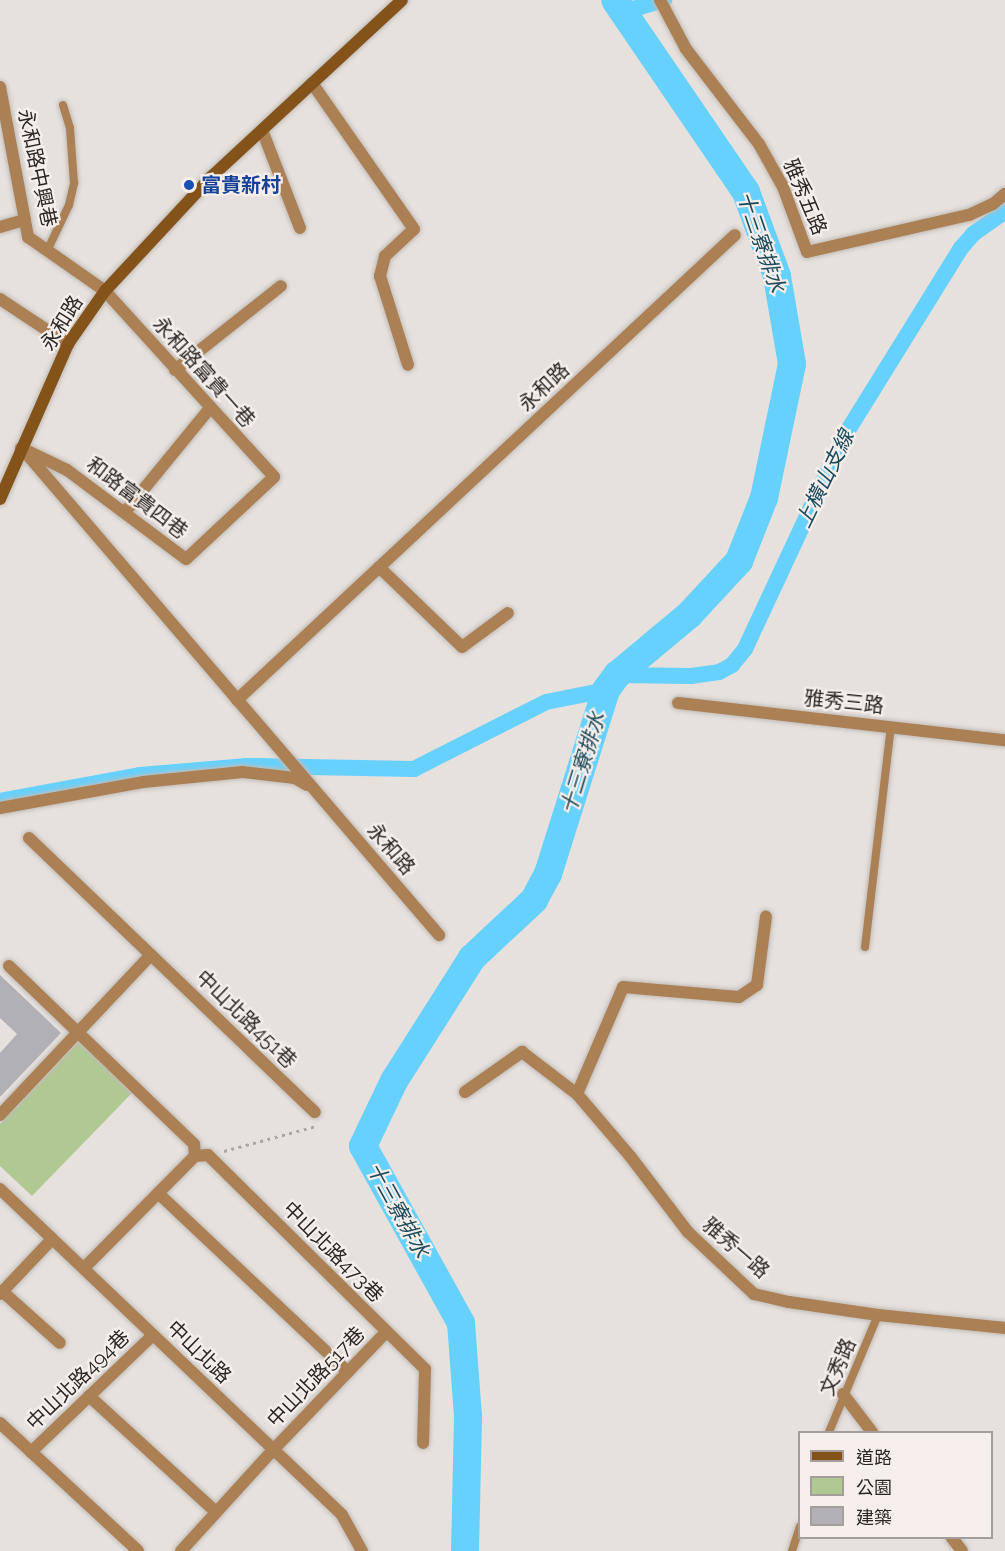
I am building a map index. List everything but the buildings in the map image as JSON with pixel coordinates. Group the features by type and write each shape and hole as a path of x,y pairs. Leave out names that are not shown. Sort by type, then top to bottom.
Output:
{"main road":[{"name":"永和路","path":"0,499 68,344 105,291 211,177 402,0"}],"street":[{"name":"雅秀五路","path":"660,0 686,49 759,144 783,187 807,252 969,215 993,204 1005,194"},
{"path":"312,83 414,229 385,256 380,276 408,365"},
{"name":"永和路中興巷","path":"0,87 28,237 105,291"},
{"path":"262,130 300,228"},
{"path":"0,227 25,220"},
{"name":"永和路","path":"237,700 735,235"},
{"path":"175,370 281,286"},
{"name":"永和路富貴一巷","path":"105,291 274,477"},
{"path":"0,299 68,344"},
{"path":"125,512 210,408"},
{"name":"永和路","path":"21,448 439,935"},
{"name":"和路富貴四巷","path":"21,448 67,470 186,559 274,477"},
{"path":"379,567 462,647 508,613"},
{"name":"雅秀三路","path":"678,703 1005,740"},
{"name":"永和路","path":"0,808 143,782 243,772 295,778 313,788"},
{"name":"中山北路451巷","path":"28,838 315,1112"},
{"path":"577,1094 623,987 739,997 757,985 766,917"},
{"path":"0,1115 151,955"},
{"name":"中山北路473巷","path":"9,966 425,1369 423,1443"},
{"name":"雅秀一路","path":"465,1092 522,1052 577,1094 688,1232 754,1294 789,1302 878,1315 1005,1328"},
{"path":"84,1268 158,1193 202,1155"},
{"name":"中山北路","path":"0,1189 342,1515 362,1551"},
{"path":"158,1193 348,1372"},
{"path":"52,1239 1,1293 60,1342"},
{"name":"中山北路517巷","path":"181,1551 273,1449 386,1332"},
{"name":"中山北路494巷","path":"138,1551 31,1452 153,1335"},
{"path":"843,1394 871,1431"},
{"path":"89,1396 216,1512"},
{"path":"0,1423 31,1452"},
{"path":"953,1539 962,1551"}],"lane":[{"path":"48,249 69,206 74,183 70,128 63,105"},
{"path":"865,947 891,727"},
{"name":"文秀路","path":"829,1431 878,1315"},
{"path":"792,1551 798,1532"}],"path":[{"path":"202,1155 321,1125 315,1112"}],"green space":[{"path":"79,1041 132,1093 32,1196 0,1166 0,1124"}],"waterway":[{"name":"十三寮排水","path":"465,1551 468,1416 461,1323 363,1146 394,1081 472,958 534,900 548,874 606,690 617,675 689,615 739,561 764,498 792,364 777,276 746,192 615,0"},
{"path":"623,12 664,0"},
{"name":"上橫山支線","path":"617,675 691,676 719,672 732,665 745,649 845,435 961,248 973,234 1005,212"},
{"path":"0,801 140,775 247,766 414,769 546,702 606,690"}],"place":[{"name":"富貴新村","path":"189,185"}]}
